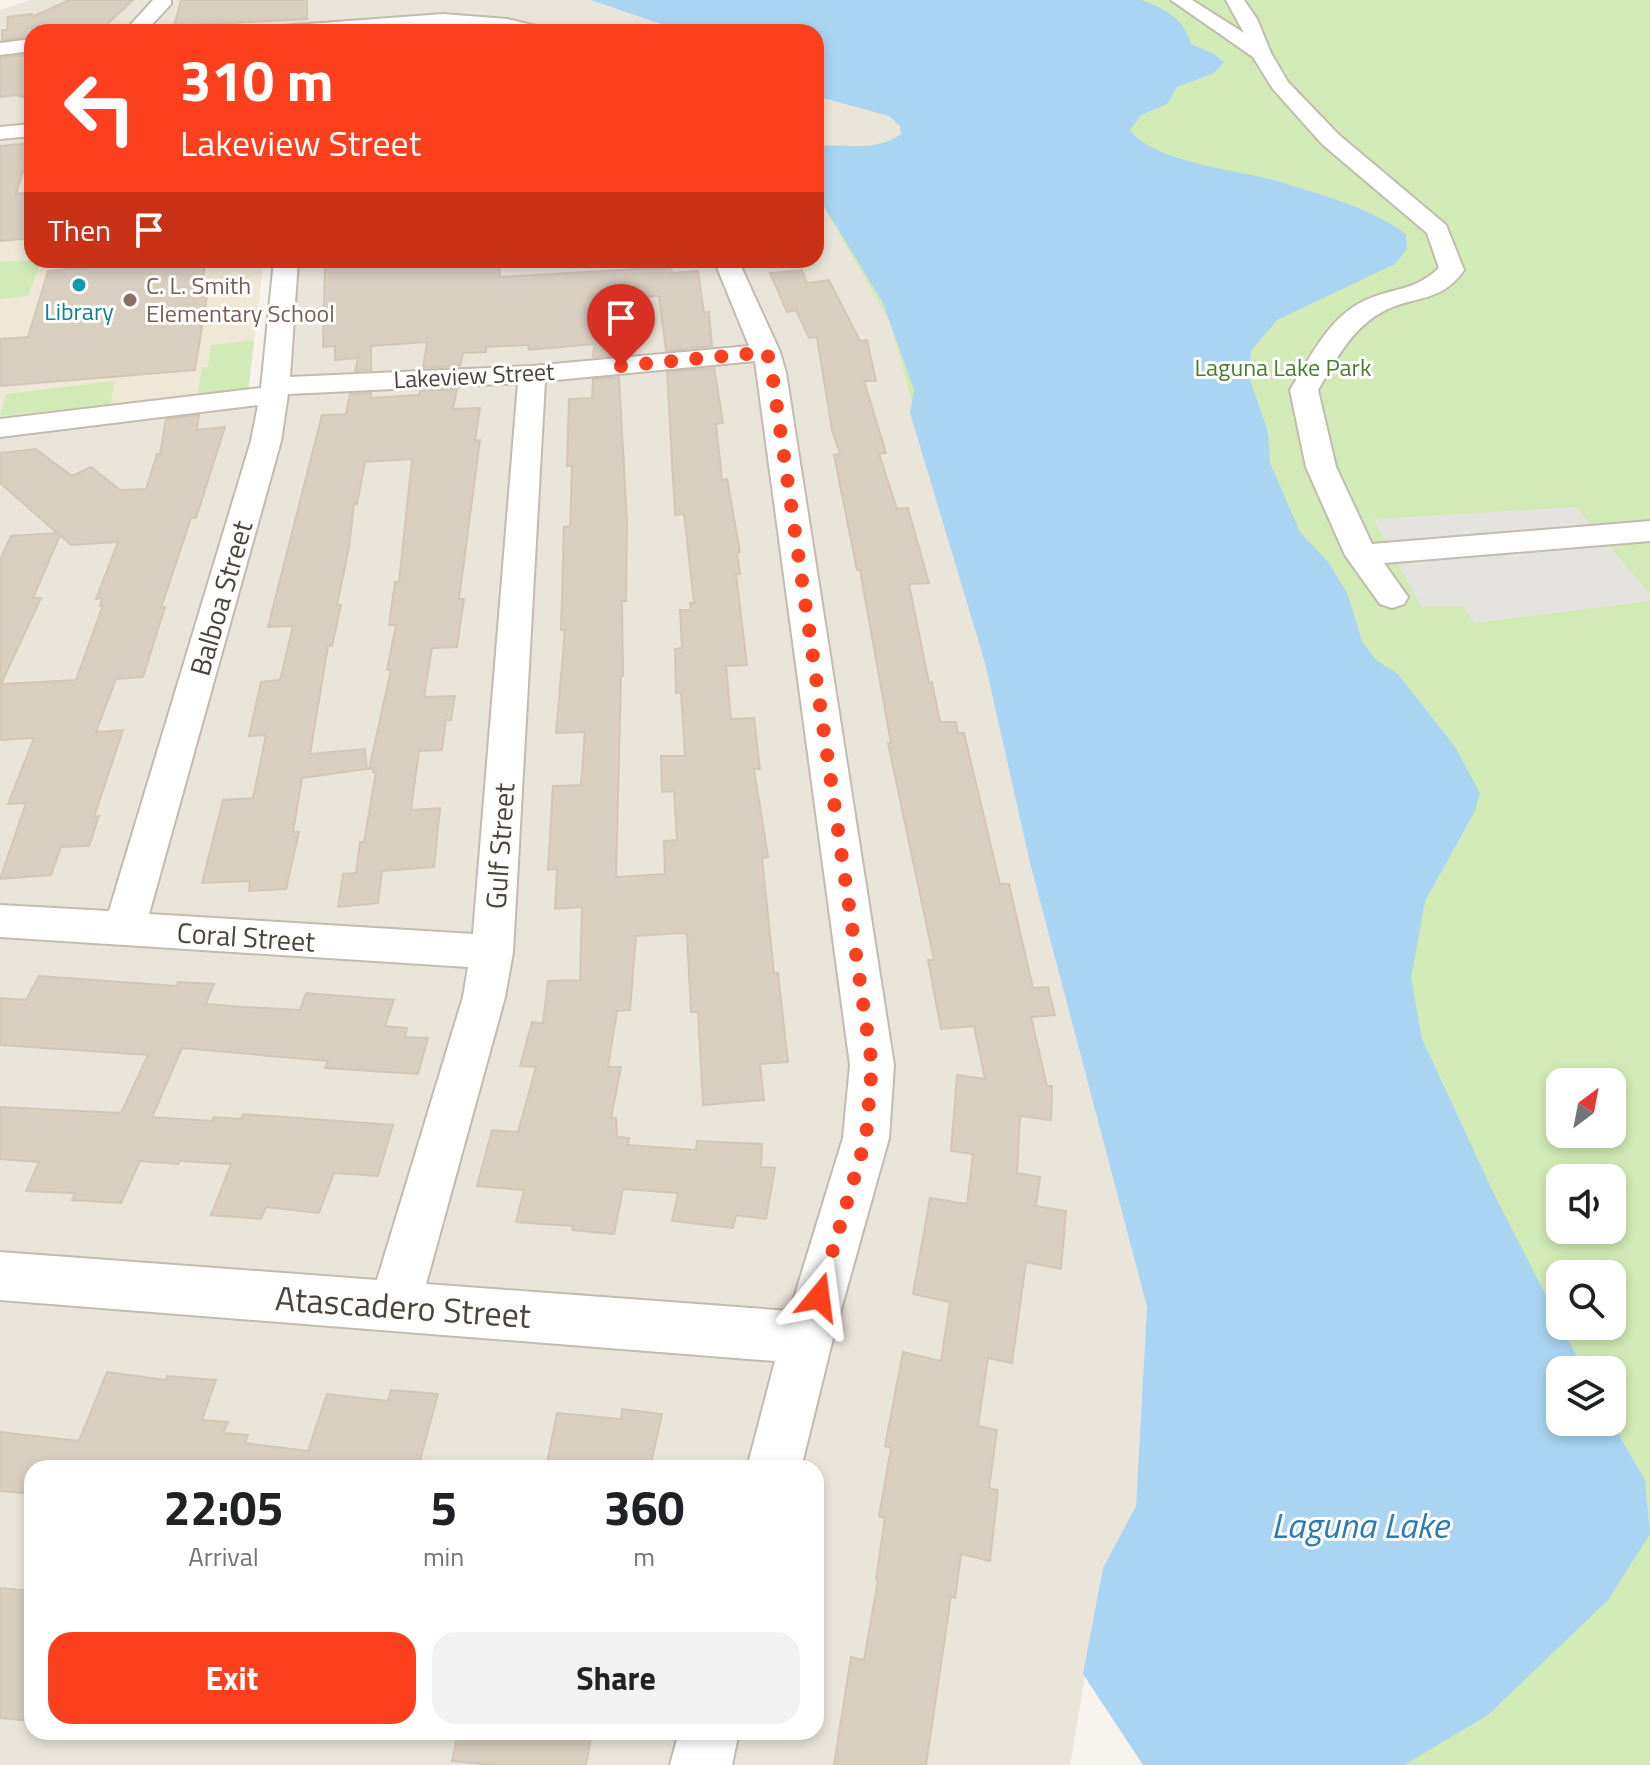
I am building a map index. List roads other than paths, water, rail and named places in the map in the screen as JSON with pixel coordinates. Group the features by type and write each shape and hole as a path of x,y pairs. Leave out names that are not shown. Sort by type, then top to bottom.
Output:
{"street":[{"path":"142,24 162,4 162,0"},
{"path":"1180,0 1261,53"},
{"path":"1235,0 1248,19 1261,53 1280,85 1305,115 1438,230 1452,270 1431,289 1373,306 1340,332 1304,390 1321,467 1361,555 1392,597"},
{"path":"403,24 444,21 496,24"},
{"path":"0,49 24,46"},
{"path":"0,133 24,131"},
{"name":"Balboa Street","path":"124,929 266,441 274,391 285,268"},
{"path":"730,268 767,352 872,1065 866,1138 807,1338 776,1460"},
{"name":"Lakeview Street","path":"0,428 274,391 532,374 767,352"},
{"name":"Gulf Street","path":"395,1306 484,997 492,952 532,374"},
{"path":"1361,555 1650,531"},
{"name":"Coral Street","path":"0,921 492,952"},
{"name":"Atascadero Street","path":"0,1276 807,1338"},
{"path":"701,1765 707,1740"}],"water":[{"name":"Laguna Lake","path":"591,0 1142,0 1173,16 1184,28 1191,44 1224,62 1214,73 1177,87 1167,104 1141,115 1130,130 1142,141 1177,158 1329,197 1377,217 1406,234 1407,249 1395,264 1277,320 1251,351 1249,377 1268,432 1270,463 1300,532 1329,563 1348,595 1362,641 1376,660 1398,674 1455,747 1480,793 1475,811 1425,901 1411,978 1422,1039 1493,1192 1546,1296 1546,1340 1569,1340 1577,1356 1546,1356 1546,1436 1619,1436 1645,1480 1650,1534 1608,1600 1488,1715 1404,1765 1143,1765 1083,1674 1103,1568 1136,1506 1147,1307 1030,863 985,663 910,413 914,390 883,303 824,206 824,146 881,143 901,134 900,126 889,116 824,98 824,24 661,24"}],"place":[{"name":"Library","path":"79,285"},
{"name":"C. L. Smith Elementary School","path":"130,300"}],"park label":[{"name":"Laguna Lake Park","path":"1283,368"}]}
